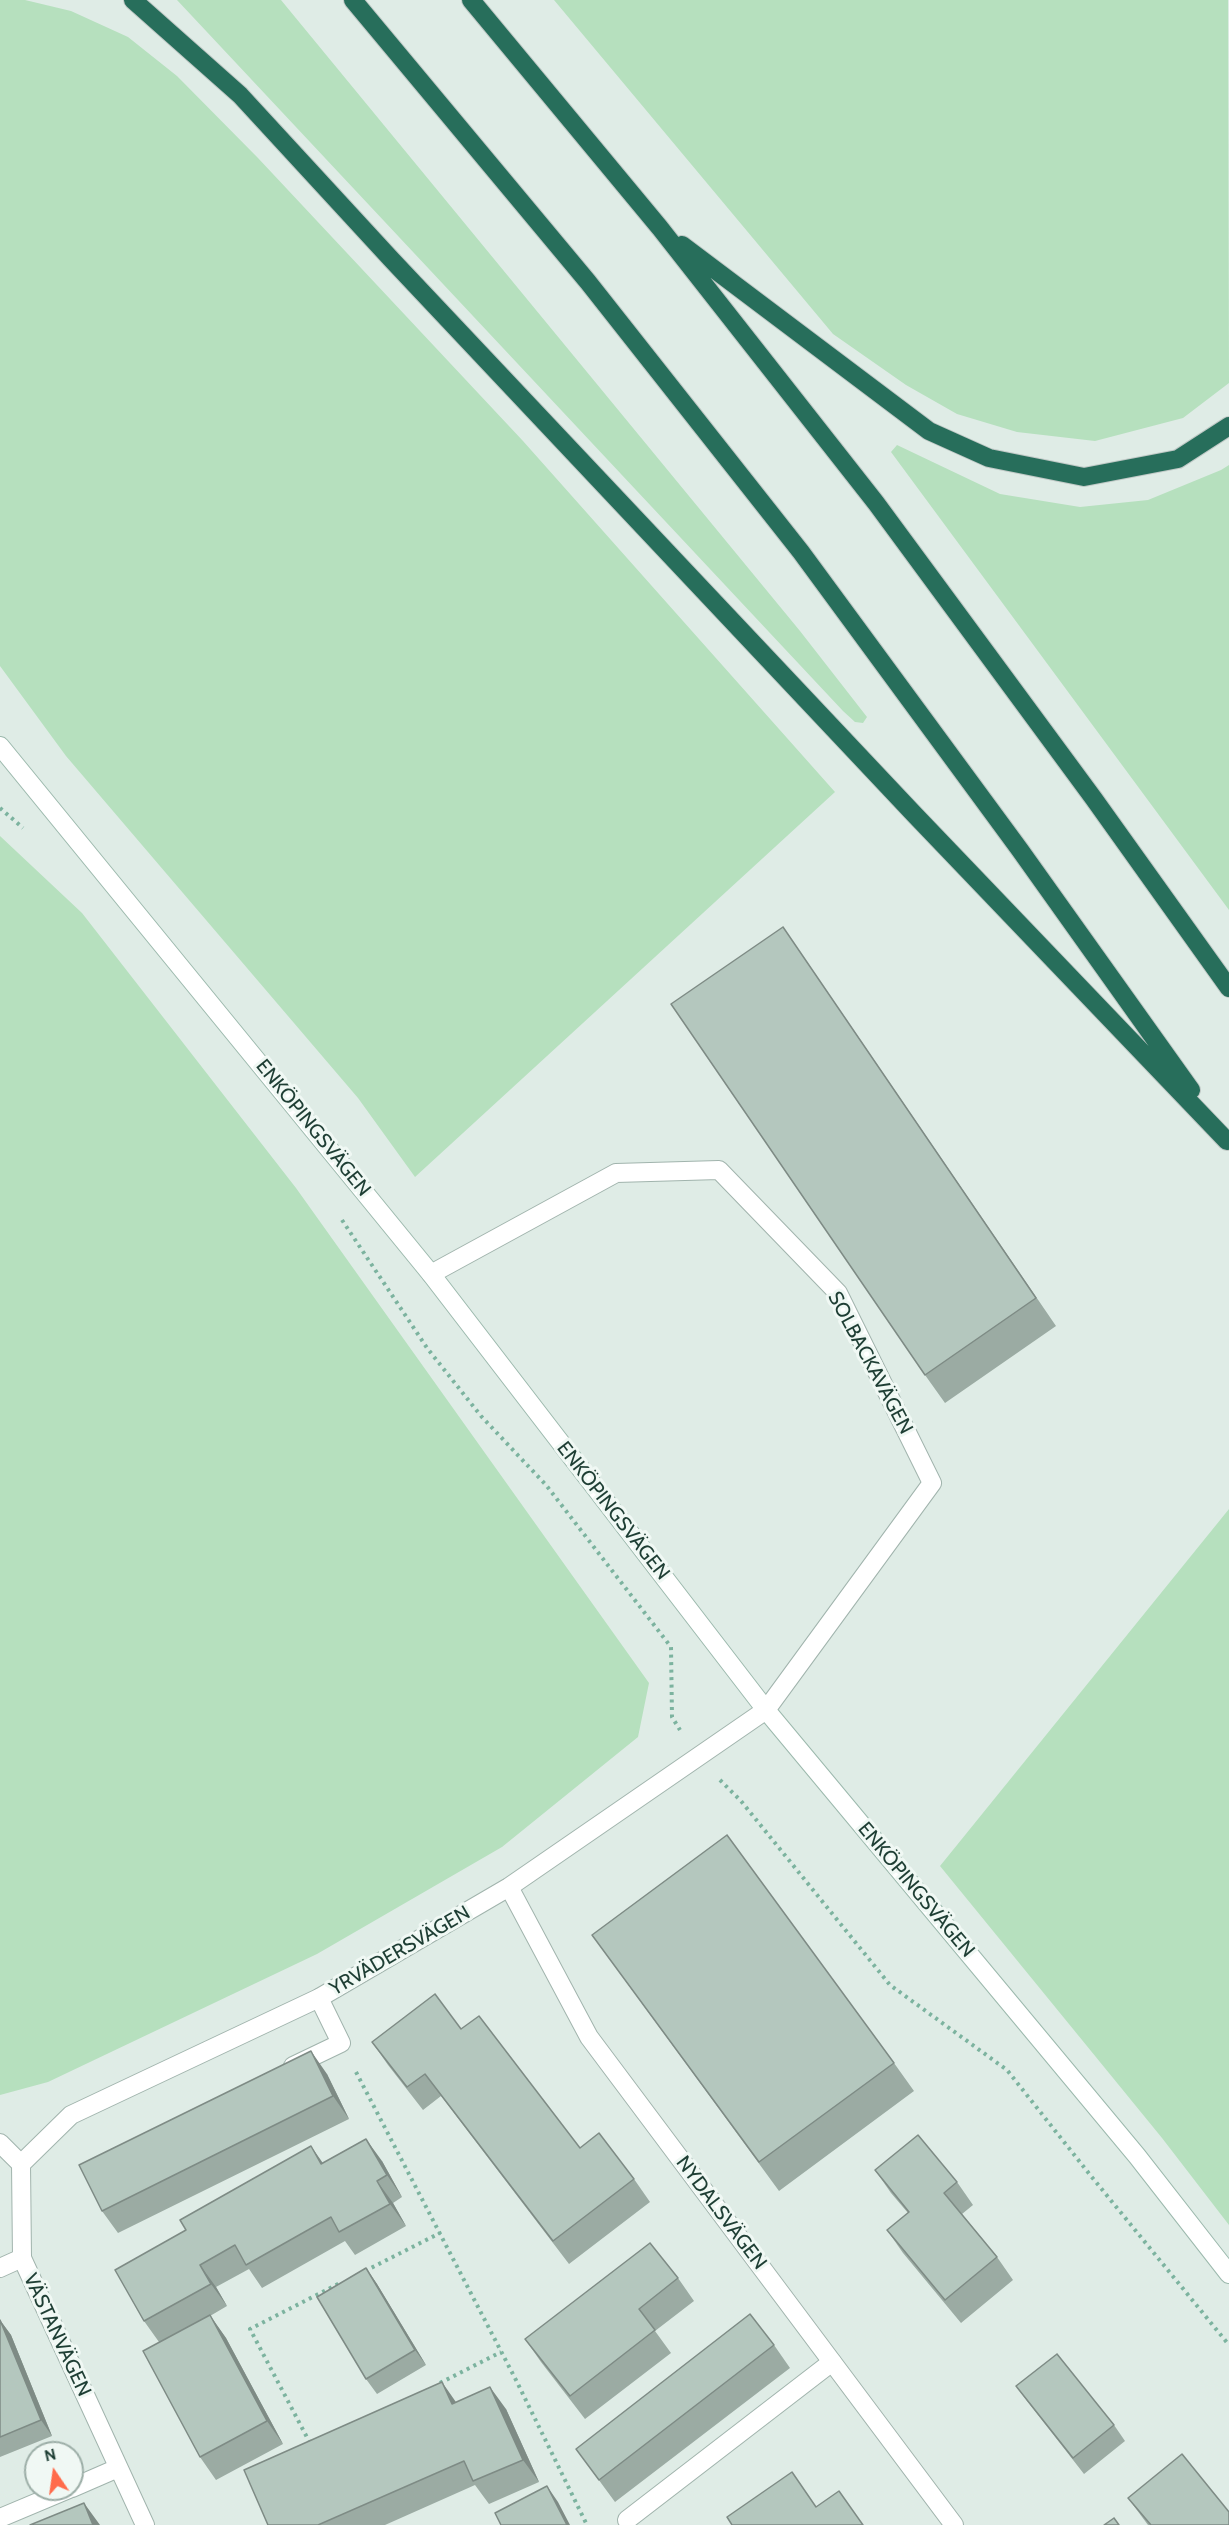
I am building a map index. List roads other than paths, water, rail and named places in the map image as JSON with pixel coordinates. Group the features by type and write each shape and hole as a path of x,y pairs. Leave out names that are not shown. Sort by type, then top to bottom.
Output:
{"highway":[{"path":"132,0 240,95 914,814 1228,1142"},
{"path":"353,0 588,282 801,552 1020,850 1228,1142"},
{"path":"471,0 660,228 876,503 1229,988"},
{"path":"660,228 929,431 989,458 1084,477 1178,459 1229,426"}],"street":[{"name":"ENKÖPINGSVÄGEN","path":"0,746 431,1274 766,1710 1137,2156 1229,2274"},
{"name":"SOLBACKAVÄGEN","path":"431,1274 616,1173 719,1170 838,1293 932,1483 766,1710"},
{"name":"YRVÄDERSVÄGEN","path":"21,2164 71,2115 319,1998 509,1887 766,1710"},
{"name":"NYDALSVÄGEN","path":"509,1887 590,2037 954,2525"},
{"path":"277,2074 341,2043 319,1998"},
{"path":"0,2143 21,2164"},
{"name":"VÄSTANVÄGEN","path":"21,2164 22,2259 145,2525"},
{"path":"0,2268 22,2259"},
{"path":"627,2520 832,2362"},
{"path":"84,2482 118,2468"},
{"path":"0,2518 40,2501"}]}
